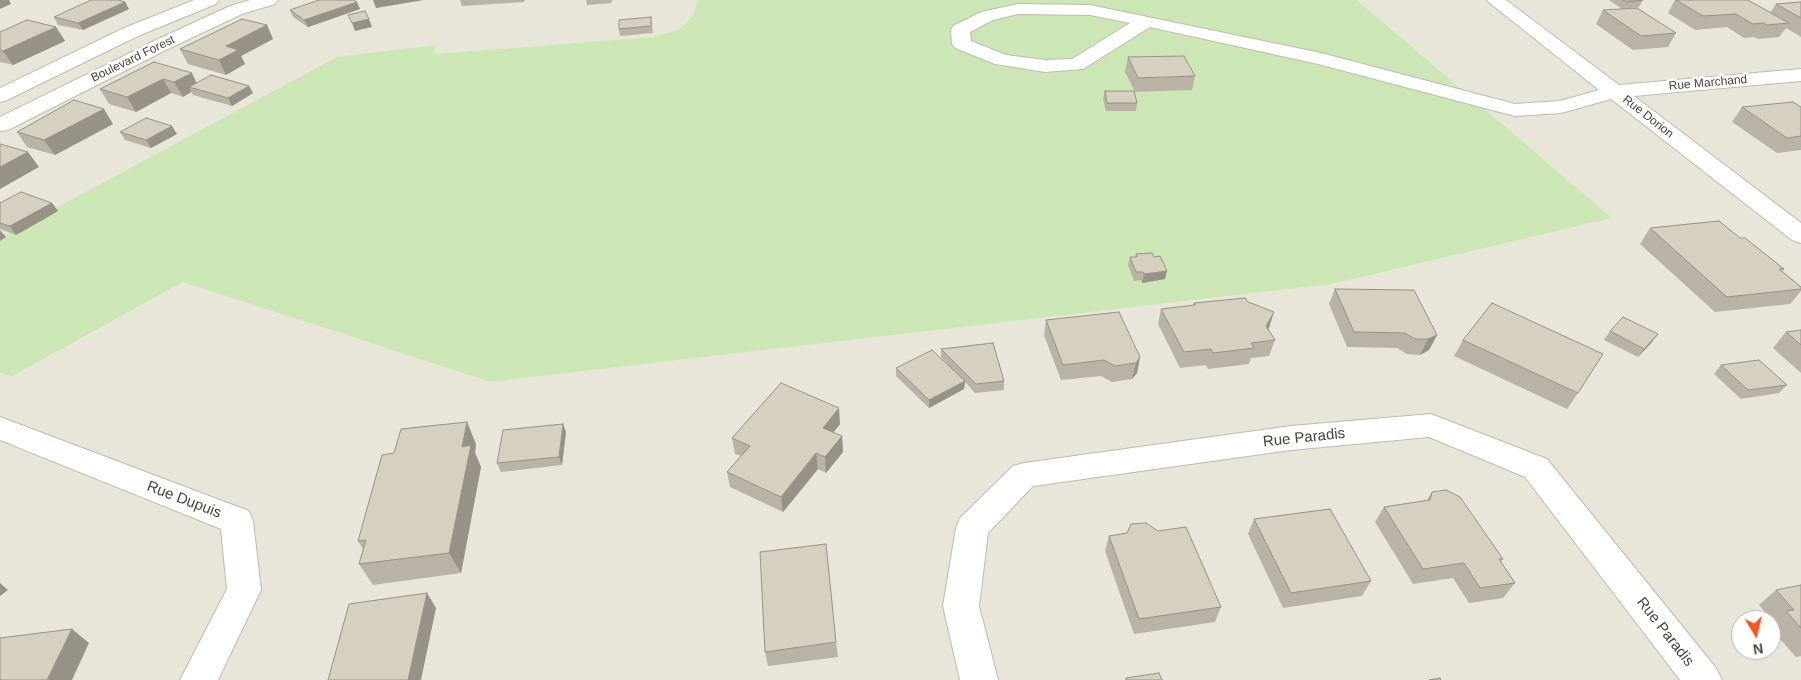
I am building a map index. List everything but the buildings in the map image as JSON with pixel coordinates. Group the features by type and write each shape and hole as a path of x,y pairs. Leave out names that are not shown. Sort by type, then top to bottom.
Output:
{"street":[{"name":"Boulevard Forest","path":"0,96 131,32 210,0"},
{"name":"Boulevard Forest","path":"0,125 236,10 269,0"},
{"name":"Rue Dorion","path":"1495,0 1801,234"},
{"name":"Rue Marchand","path":"1147,21 1076,65 1045,66 1002,60 962,44 960,30 987,16 1018,9 1090,10 1147,21 1321,59 1515,110 1561,107 1615,92 1801,75"},
{"name":"Rue Paradis","path":"978,680 961,606 972,528 1024,475 1291,438 1431,425 1536,468 1703,680"},
{"name":"Rue Dupuis","path":"0,428 237,521 244,590 199,680"}],"shaded area":[{"path":"0,0 698,0 692,17 680,29 652,37 434,54 436,45 0,238"},
{"path":"1357,0 1801,0 1801,680 0,680 0,372 11,377 183,282 490,382 1332,284 1611,218"}],"green space":[{"path":"698,0 1357,0 1612,218 1332,284 490,382 183,282 11,377 0,372 0,238 337,57 436,45 434,54 652,37 680,29 692,17"}]}
